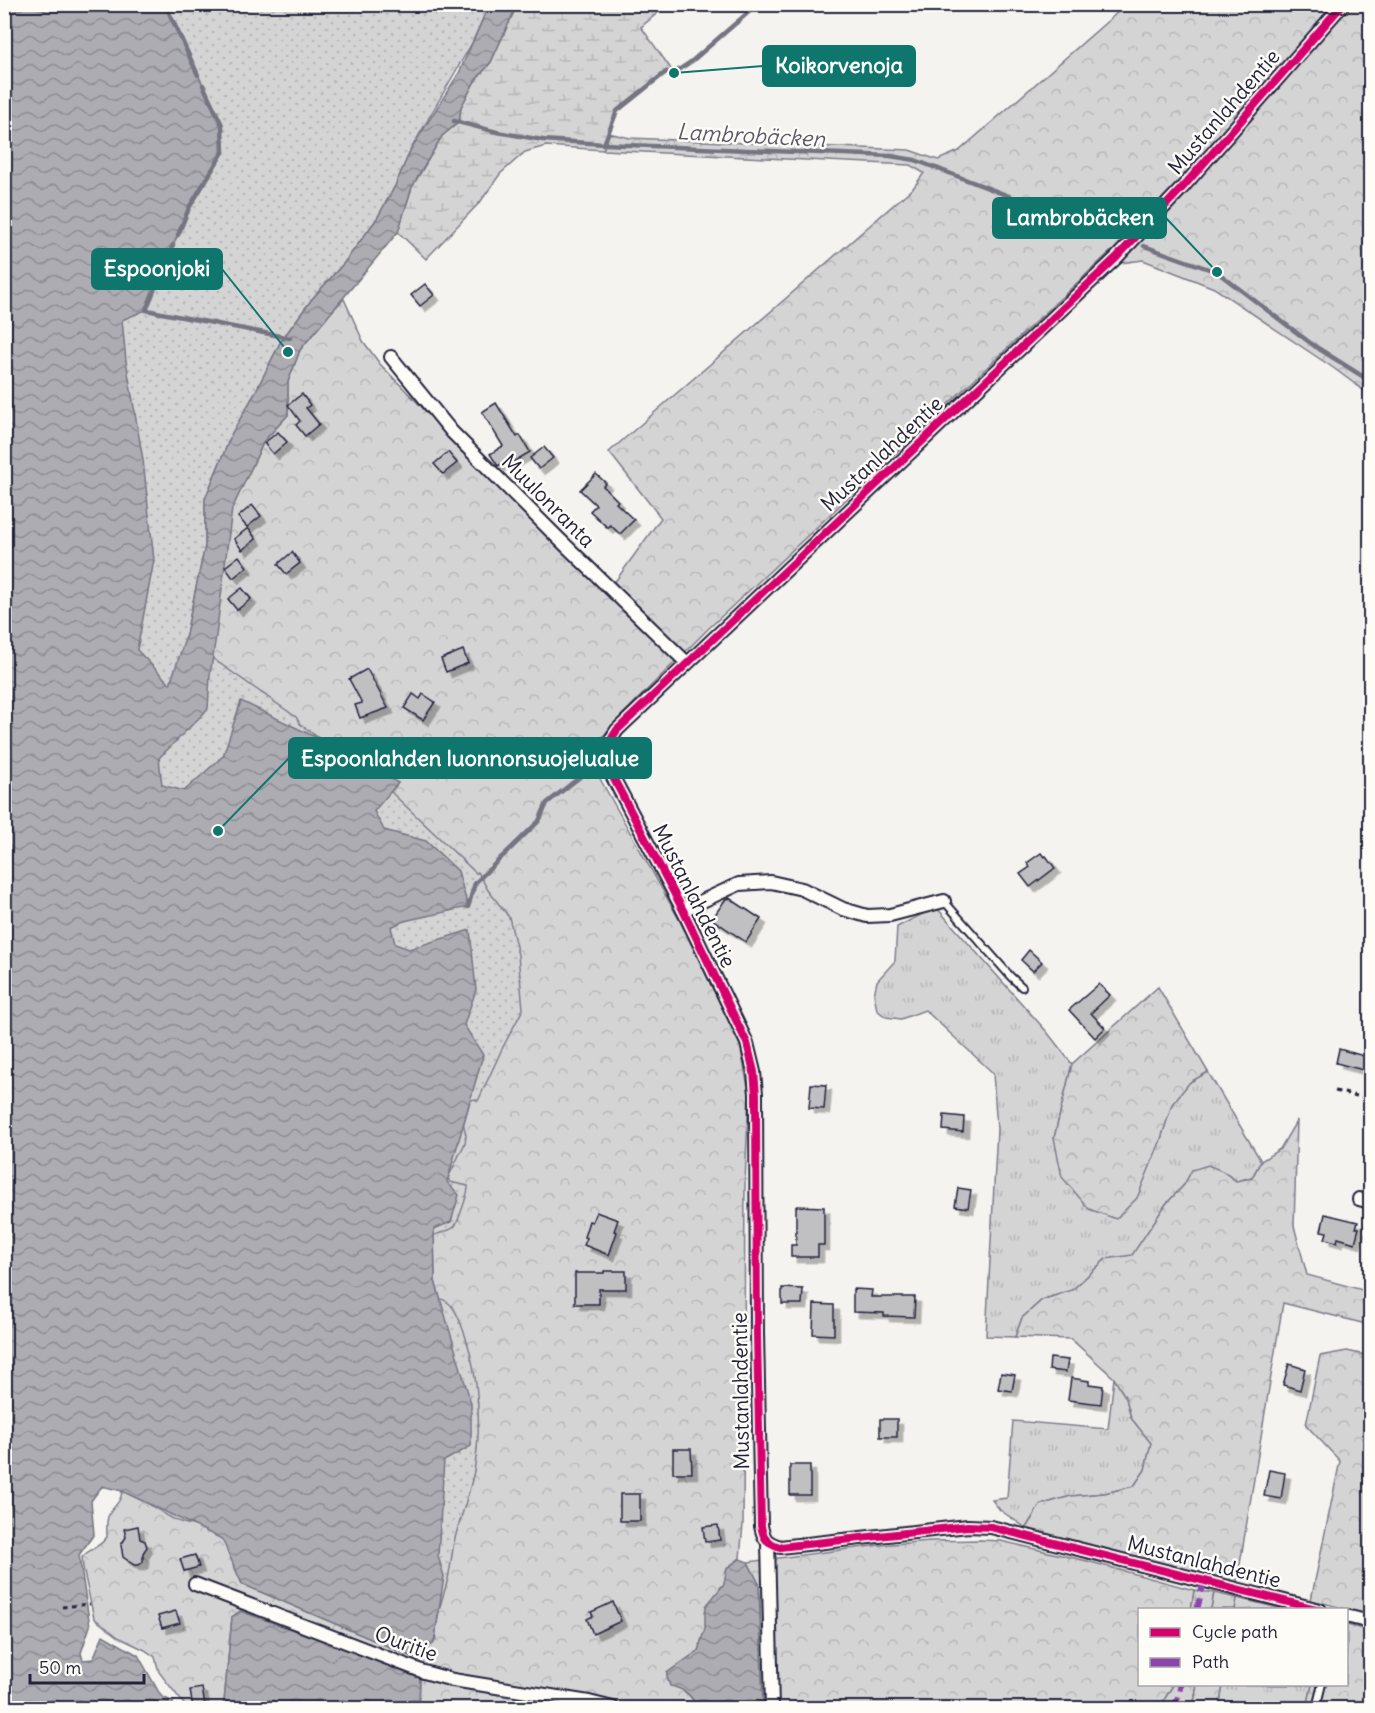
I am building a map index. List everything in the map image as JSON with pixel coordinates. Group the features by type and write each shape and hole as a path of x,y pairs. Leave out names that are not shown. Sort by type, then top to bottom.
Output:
{"street":[{"name":"Mustanlahdentie","path":"1312,1608 991,1527 968,1526 780,1547 768,1543 761,1526 754,1072 747,1043 683,910 606,761 609,742 617,730 1116,258 1182,188 1343,4"},
{"name":"Muulonranta","path":"391,357 460,440 687,663"},
{"path":"683,910 739,884 771,882 802,889 843,909 867,916 890,915 944,902"},
{"path":"768,1543 772,1708"},
{"name":"Ouritie","path":"195,1584 424,1672 453,1680 613,1708"},
{"path":"1348,1616 1371,1622"}],"lane":[{"path":"944,902 1011,978 1022,987"},
{"path":"1316,1708 1322,1686"}],"path":[{"path":"1335,1091 1366,1098"},
{"path":"62,1607 90,1604"}],"green space":[{"path":"5,5 489,5 472,43 411,149 395,186 376,220 281,341 232,433 205,499 205,546 185,639 296,717 300,724 390,791 476,873 478,872 488,890 509,917 518,955 523,1009 478,1101 475,1099 468,1101 463,1122 465,1143 448,1178 450,1182 468,1186 468,1189 455,1226 433,1236 432,1297 450,1304 460,1321 470,1351 478,1402 478,1437 474,1471 454,1542 449,1574 438,1615 436,1641 234,1569 230,1550 219,1535 180,1522 128,1492 106,1486 90,1498 91,1538 78,1551 5,1708"},
{"path":"489,5 312,299 281,341 232,508 264,441 288,415 288,382 300,350 344,299 363,341 380,364 546,535 604,591 617,579 661,518 609,452 914,187 924,173 910,165 603,150 608,133 630,138 909,150 938,160 959,151 1126,5 1370,5 1370,395 1214,288 1143,260 1121,263 1110,252 708,629 597,743 590,761 681,923 740,1045 749,1092 745,1182 743,1524 740,1558 727,1568 724,1584 720,1588 698,1651 667,1673 670,1685 683,1690 693,1700 691,1708 422,1708 419,1704 420,1678 410,1672 240,1612 232,1617 224,1702 220,1708 187,1708 159,1672 155,1657 118,1637 94,1618 82,1557 107,1537 108,1517 120,1499 122,1491 223,1539 242,1584 415,1658 434,1643 471,1403 435,1281 434,1228 483,1055 374,811 398,783 223,756 143,460"},
{"path":"517,5 667,5 641,27 674,73 665,72 617,110 603,150 546,146 525,152 500,174 481,201 426,259 398,232 412,187 442,136 459,122 461,107 475,81 491,62"},
{"path":"936,907 1047,1032 1072,1064 1054,1138 1160,1142 1172,1104 1190,1082 1208,1072 1261,1161 1252,1177 1237,1181 1222,1171 1192,1170 1184,1185 1166,1204 1132,1256 1106,1259 1072,1290 1042,1300 1022,1318 1015,1337 986,1336 997,1129 993,1073 925,1010 901,1019 886,1017 877,1010 874,995 877,981 895,961 897,927"},
{"path":"1158,987 1208,1072 1190,1082 1172,1104 1160,1142 1137,1198 1116,1219 1089,1209 1062,1177 1054,1138 1072,1064"},
{"path":"1297,1120 1294,1226 1307,1275 1370,1292 1370,1325 1283,1303 1237,1582 1026,1528 1040,1505 1071,1496 1105,1493 1134,1486 1145,1470 1151,1443 1131,1418 1126,1398 1114,1378 1071,1339 1015,1337 1022,1318 1042,1300 1072,1290 1106,1259 1132,1255 1166,1204 1184,1185 1192,1170 1208,1165 1236,1181 1252,1178 1261,1161 1280,1149"},
{"path":"1347,1351 1370,1356 1370,1615 1311,1600 1340,1461 1306,1425 1320,1356"},
{"path":"1114,1378 1126,1398 1131,1418 1151,1443 1145,1470 1134,1486 1105,1493 1071,1496 1040,1505 1026,1528 1000,1510 992,1500 1007,1498 1013,1421 1108,1429"},
{"path":"931,1541 1001,1541 1194,1590 1191,1608 1138,1608 1138,1686 1172,1686 1161,1705 1156,1708 763,1708 759,1584 748,1562 880,1545"},
{"path":"1194,1590 1214,1593 1211,1608 1191,1608"},
{"path":"1214,1593 1237,1598 1235,1608 1211,1608"},
{"path":"1237,1598 1279,1608 1235,1608"},
{"path":"1348,1625 1370,1631 1370,1708 1307,1708 1312,1686 1348,1686"},
{"path":"1172,1686 1197,1686 1193,1708 1156,1708 1161,1705"},
{"path":"1197,1686 1223,1686 1219,1708 1193,1708"},
{"path":"1223,1686 1312,1686 1307,1708 1219,1708"}],"water":[{"path":"5,4 165,5 222,125 223,152 189,208 146,310 122,320 126,361 143,460 154,560 137,650 170,684 185,639 205,546 205,499 232,433 281,341 376,220 395,186 411,149 459,73 489,5 517,5 491,62 475,81 461,107 459,122 442,136 412,187 398,232 300,350 288,382 288,415 264,441 232,509 210,675 208,709 159,758 162,785 184,791 223,756 241,701 342,750 398,783 374,811 384,830 426,841 458,871 468,907 404,921 391,927 395,944 409,949 470,930 476,990 464,1025 483,1055 447,1182 459,1195 451,1222 434,1229 435,1281 471,1403 471,1446 444,1461 438,1556 444,1576 434,1643 415,1658 242,1584 222,1539 122,1491 102,1486 91,1501 94,1534 79,1555 90,1626 81,1653 83,1660 93,1659 103,1635 138,1655 161,1696 173,1702 173,1708 5,1708"},
{"path":"740,1559 748,1562 759,1584 763,1708 691,1708 693,1700 683,1690 670,1686 667,1673 698,1651 705,1628 706,1606 724,1584 727,1568"},
{"path":"240,1611 410,1672 420,1678 419,1704 422,1708 220,1708 224,1702 232,1617"}],"building":[{"path":"425,284 434,295 420,306 411,295"},
{"path":"302,394 310,405 306,408 319,424 305,436 296,425 300,421 288,405"},
{"path":"496,403 517,437 520,435 530,452 513,462 511,458 498,466 490,454 503,446 482,412"},
{"path":"278,432 287,442 273,454 264,443"},
{"path":"544,447 553,458 539,469 530,458"},
{"path":"448,452 457,463 443,474 434,464"},
{"path":"596,474 606,483 603,486 618,501 616,503 634,520 620,534 610,525 608,528 590,511 596,505 580,490"},
{"path":"252,505 261,516 247,527 238,517"},
{"path":"248,528 256,539 242,550 234,539"},
{"path":"292,552 300,563 286,574 278,564"},
{"path":"239,556 247,567 233,578 225,567"},
{"path":"242,588 251,599 237,610 228,599"},
{"path":"463,650 468,663 446,672 441,659"},
{"path":"367,669 388,708 360,718 355,705 362,703 349,679"},
{"path":"413,694 420,699 423,694 435,702 423,720 404,708"},
{"path":"1041,853 1055,868 1030,887 1020,874 1030,867 1027,863"},
{"path":"729,898 761,919 746,942 712,919 725,900"},
{"path":"1029,950 1042,962 1033,971 1021,960"},
{"path":"1099,984 1110,995 1091,1013 1105,1028 1095,1038 1069,1010"},
{"path":"1339,1049 1371,1058 1371,1072 1336,1063"},
{"path":"811,1084 826,1085 824,1109 809,1108"},
{"path":"944,1115 964,1117 963,1132 943,1130"},
{"path":"958,1188 971,1190 968,1208 955,1206"},
{"path":"796,1206 824,1207 824,1245 818,1245 818,1257 791,1257 791,1245 796,1245"},
{"path":"596,1212 618,1220 614,1231 617,1232 609,1255 584,1245 589,1221 592,1222"},
{"path":"1325,1214 1358,1222 1356,1228 1359,1228 1355,1243 1338,1238 1337,1242 1325,1239 1327,1232 1321,1231"},
{"path":"604,1271 626,1271 626,1289 599,1289 599,1304 575,1304 575,1273 604,1273"},
{"path":"782,1288 803,1289 802,1304 782,1304"},
{"path":"853,1289 872,1290 871,1297 915,1297 914,1317 853,1312"},
{"path":"814,1304 834,1305 834,1335 813,1334"},
{"path":"1050,1358 1068,1360 1066,1372 1049,1370"},
{"path":"1289,1364 1305,1369 1300,1390 1283,1385"},
{"path":"1001,1373 1015,1375 1012,1391 998,1389"},
{"path":"1071,1378 1103,1386 1101,1404 1068,1400"},
{"path":"880,1419 897,1419 897,1437 880,1437"},
{"path":"673,1449 691,1449 692,1473 673,1473"},
{"path":"790,1465 810,1465 810,1495 790,1495"},
{"path":"1269,1470 1285,1473 1281,1499 1264,1496"},
{"path":"620,1494 640,1494 640,1521 620,1521"},
{"path":"718,1525 720,1540 705,1542 703,1527"},
{"path":"138,1526 140,1539 145,1541 147,1547 143,1553 143,1562 134,1565 123,1557 121,1545 126,1537 124,1529"},
{"path":"195,1555 199,1567 184,1571 180,1559"},
{"path":"613,1602 621,1621 593,1634 587,1619 593,1616 591,1612"},
{"path":"176,1611 180,1623 162,1628 158,1616"},
{"path":"202,1688 205,1706 193,1708 190,1690"}],"waterway":[{"path":"165,4 198,75"},
{"path":"604,144 617,111 666,72 674,73 692,61 758,4"},
{"path":"178,235 189,208 223,152 222,125 203,85"},
{"name":"Lambrobäcken","path":"454,121 543,140 890,156 915,160 1118,238"},
{"path":"173,245 146,310 290,338"},
{"name":"Lambrobäcken","path":"1144,246 1217,272 1313,345 1370,381"},
{"path":"468,907 475,883 539,821 547,803 595,765"}],"marked path":[{"path":"1197,1608 1204,1581"},
{"path":"1175,1708 1180,1686"}],"cycle path":[{"path":"1312,1608 991,1527 968,1526 780,1547 766,1540 761,1526 754,1072 747,1043 683,910 608,768 606,757 609,743 617,730 1116,258 1182,188 1343,4"}],"place":[{"name":"Koikorvenoja","path":"674,73"},
{"name":"Lambrobäcken","path":"1217,272"},
{"name":"Espoonjoki","path":"288,352"},
{"name":"Espoonlahden luonnonsuojelualue","path":"218,831"}]}
